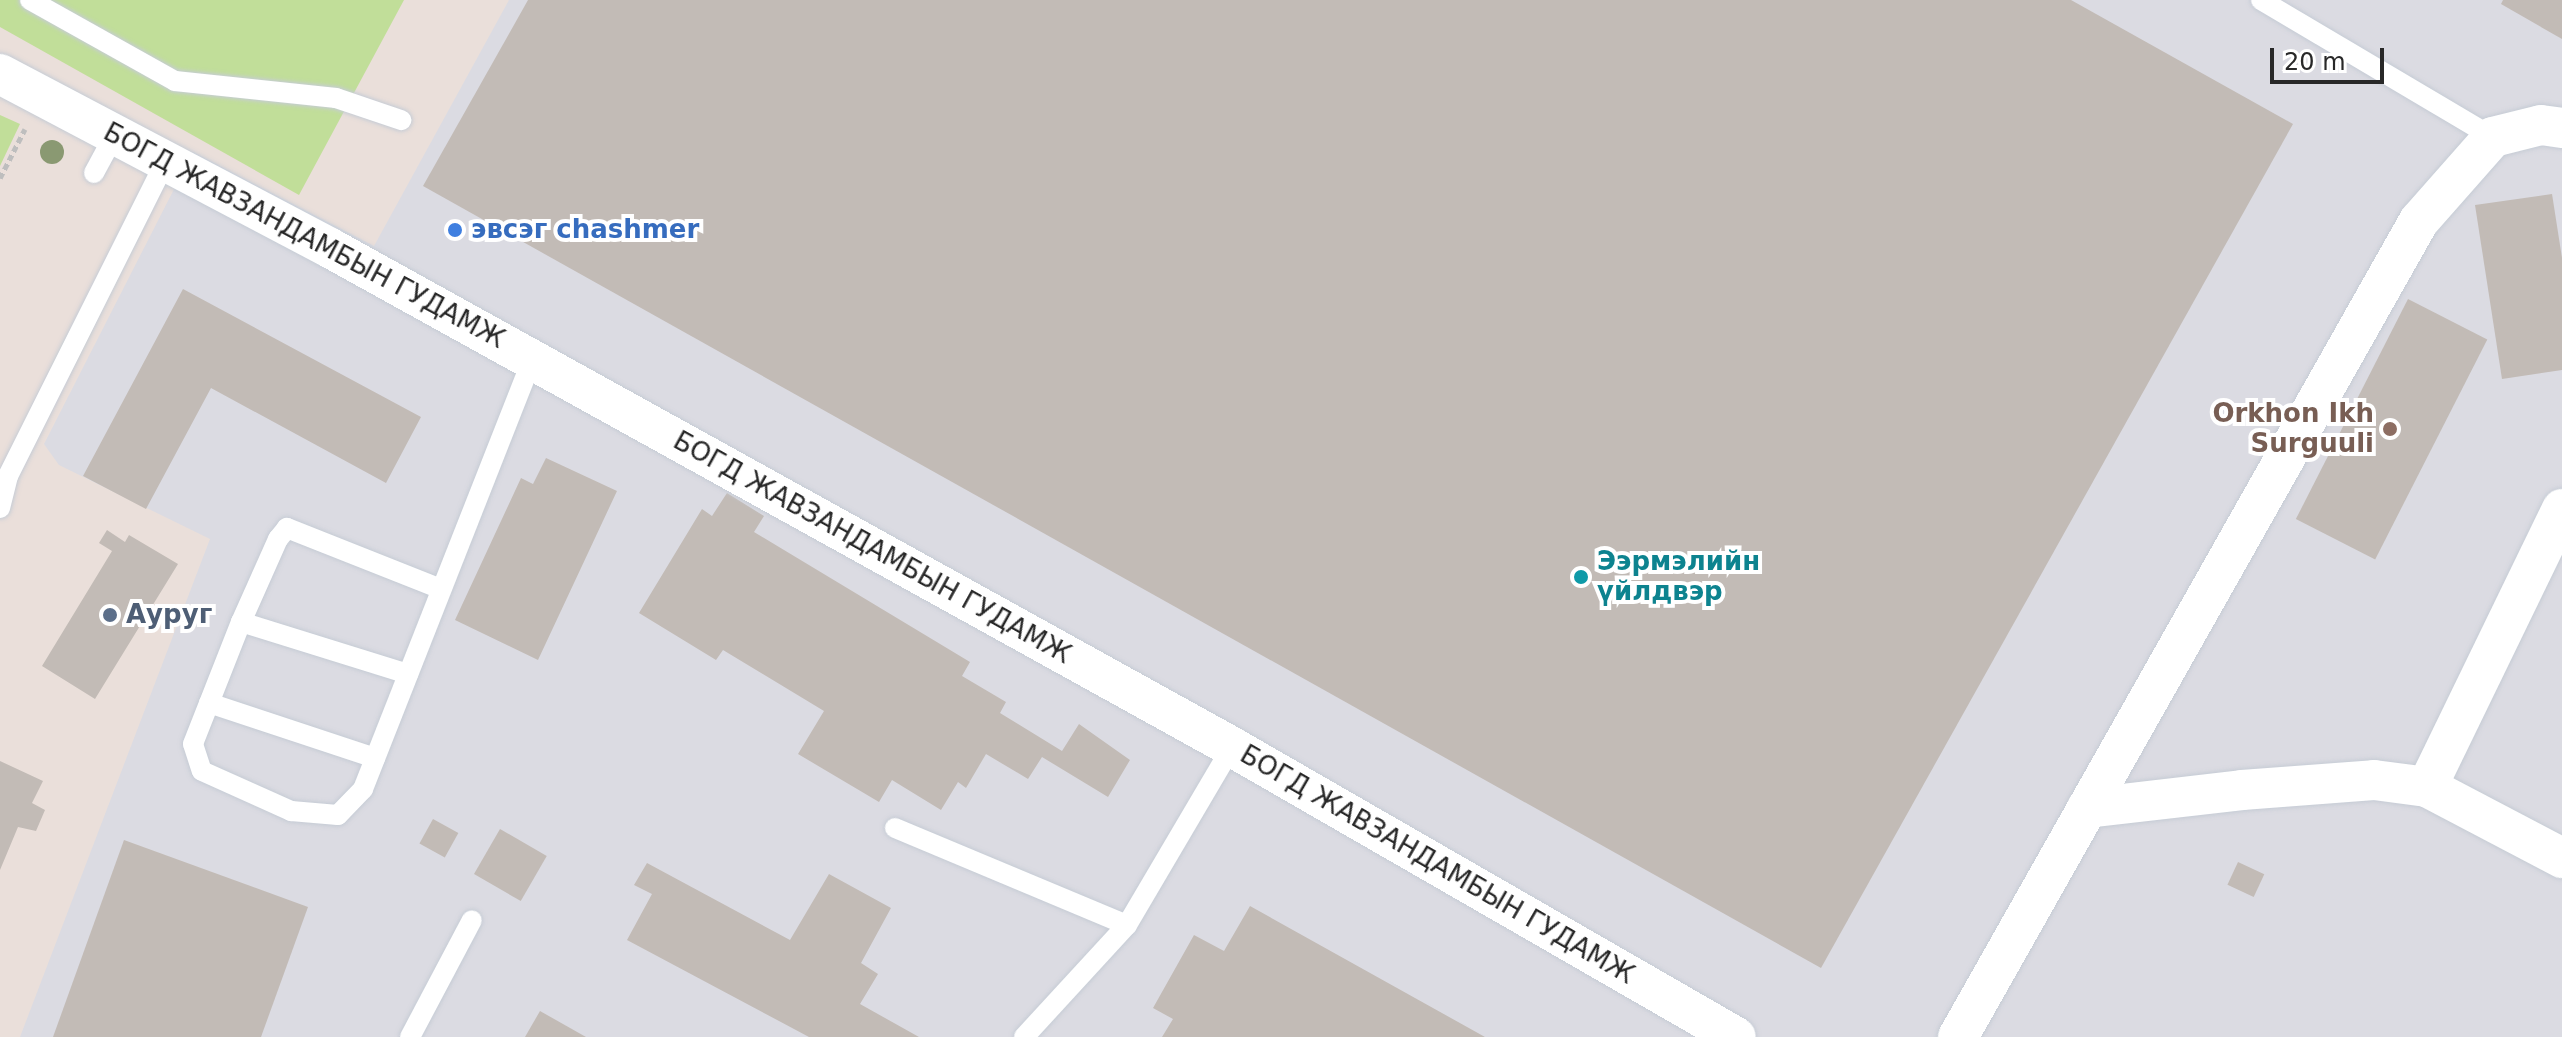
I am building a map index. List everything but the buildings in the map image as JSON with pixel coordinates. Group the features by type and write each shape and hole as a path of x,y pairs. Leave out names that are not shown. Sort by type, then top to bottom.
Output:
{"street":[{"name":"БОГД ЖАВЗАНДАМБЫН ГУДАМЖ","path":"0,74 532,359 1232,747 1736,1037"},
{"path":"1958,1037 2419,221 2493,137 2541,125 2562,128"},
{"path":"2427,787 2562,509"},
{"path":"2087,808 2242,790 2374,780 2427,787 2562,858"}],"lane":[{"path":"30,0 175,81 336,98 401,120"},
{"path":"2261,0 2493,137"},
{"path":"94,173 115,134"},
{"path":"0,508 8,476 166,161"},
{"path":"441,589 287,528 278,539 241,622 193,744 202,771 291,811 338,815 363,789 532,359"},
{"path":"241,622 408,674"},
{"path":"209,703 375,758"},
{"path":"1024,1037 1127,925 1232,747"},
{"path":"895,828 1127,925"},
{"path":"410,1037 472,920"}],"path":[{"path":"0,178 27,123"}],"shaded area":[{"path":"509,0 2562,0 2562,1037 20,1037 210,539 59,465 44,444 193,152 374,246"}],"green space":[{"path":"0,0 404,0 299,195 0,27"},
{"path":"0,115 20,124 0,166"}],"place":[{"name":"эвсэг chashmer","path":"455,230"},
{"name":"Orkhon Ikh Surguuli","path":"2390,429"},
{"name":"Ээрмэлийн үйлдвэр","path":"1581,577"},
{"name":"Ауруг","path":"110,615"}]}
